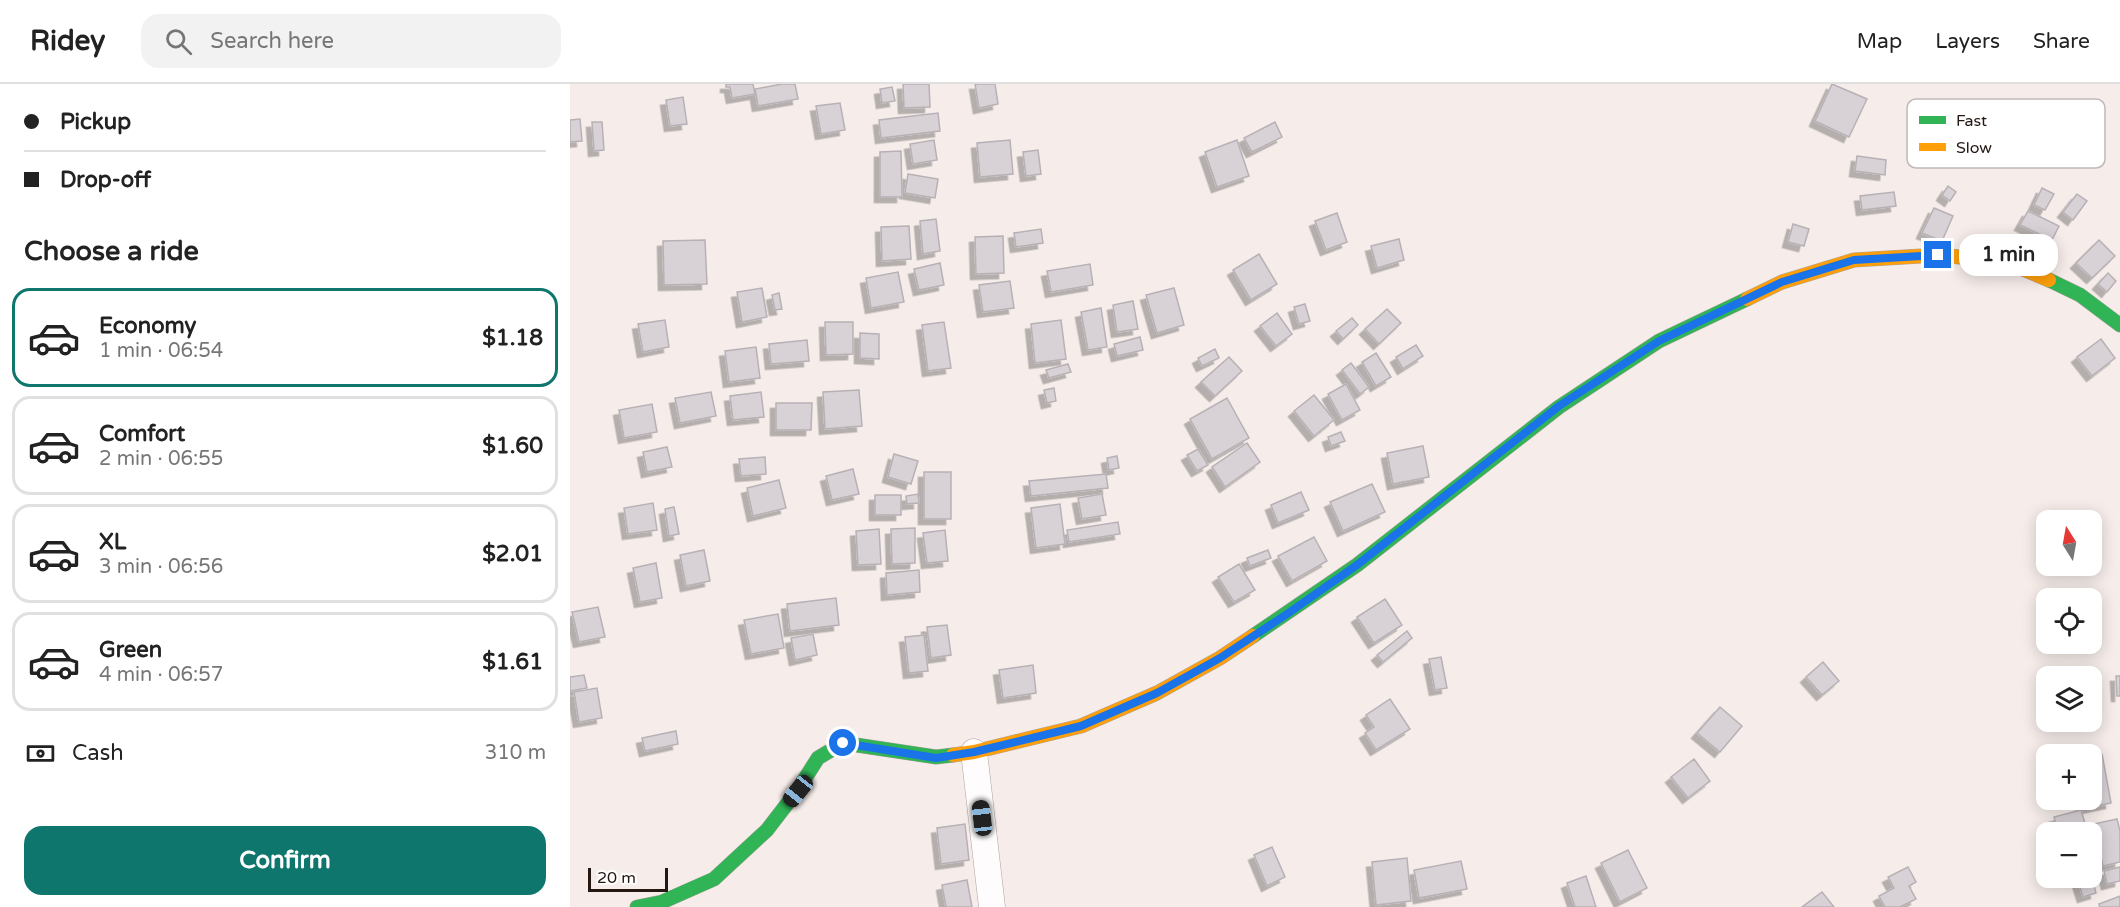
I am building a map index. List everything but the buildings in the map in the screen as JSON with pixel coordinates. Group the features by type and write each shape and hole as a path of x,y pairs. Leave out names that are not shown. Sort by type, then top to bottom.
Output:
{"street":[{"path":"637,907 662,902 714,879 767,830 798,791 818,758 843,743 936,758 974,752 1081,726 1157,693 1220,658 1357,565 1559,406 1659,341 1782,282 1854,260 1938,255 2004,261 2036,273 2080,295 2120,325"},
{"path":"974,752 992,907"}],"traffic: fast":[{"path":"2049,280 2080,295 2120,325"},
{"path":"1253,636 1357,565 1559,407 1659,341 1747,299"},
{"path":"637,907 662,902 714,879 767,830 797,791 818,758 843,743 936,757 953,755"}],"traffic: slow":[{"path":"1747,299 1782,282 1854,260 1938,255 2004,261 2049,280"},
{"path":"953,755 1081,726 1157,693 1220,658 1253,636"}],"route":[{"path":"843,743 867,745 936,758 974,752 1081,726 1157,693 1220,658 1357,565 1559,406 1659,341 1782,282 1854,260 1938,255"}]}
